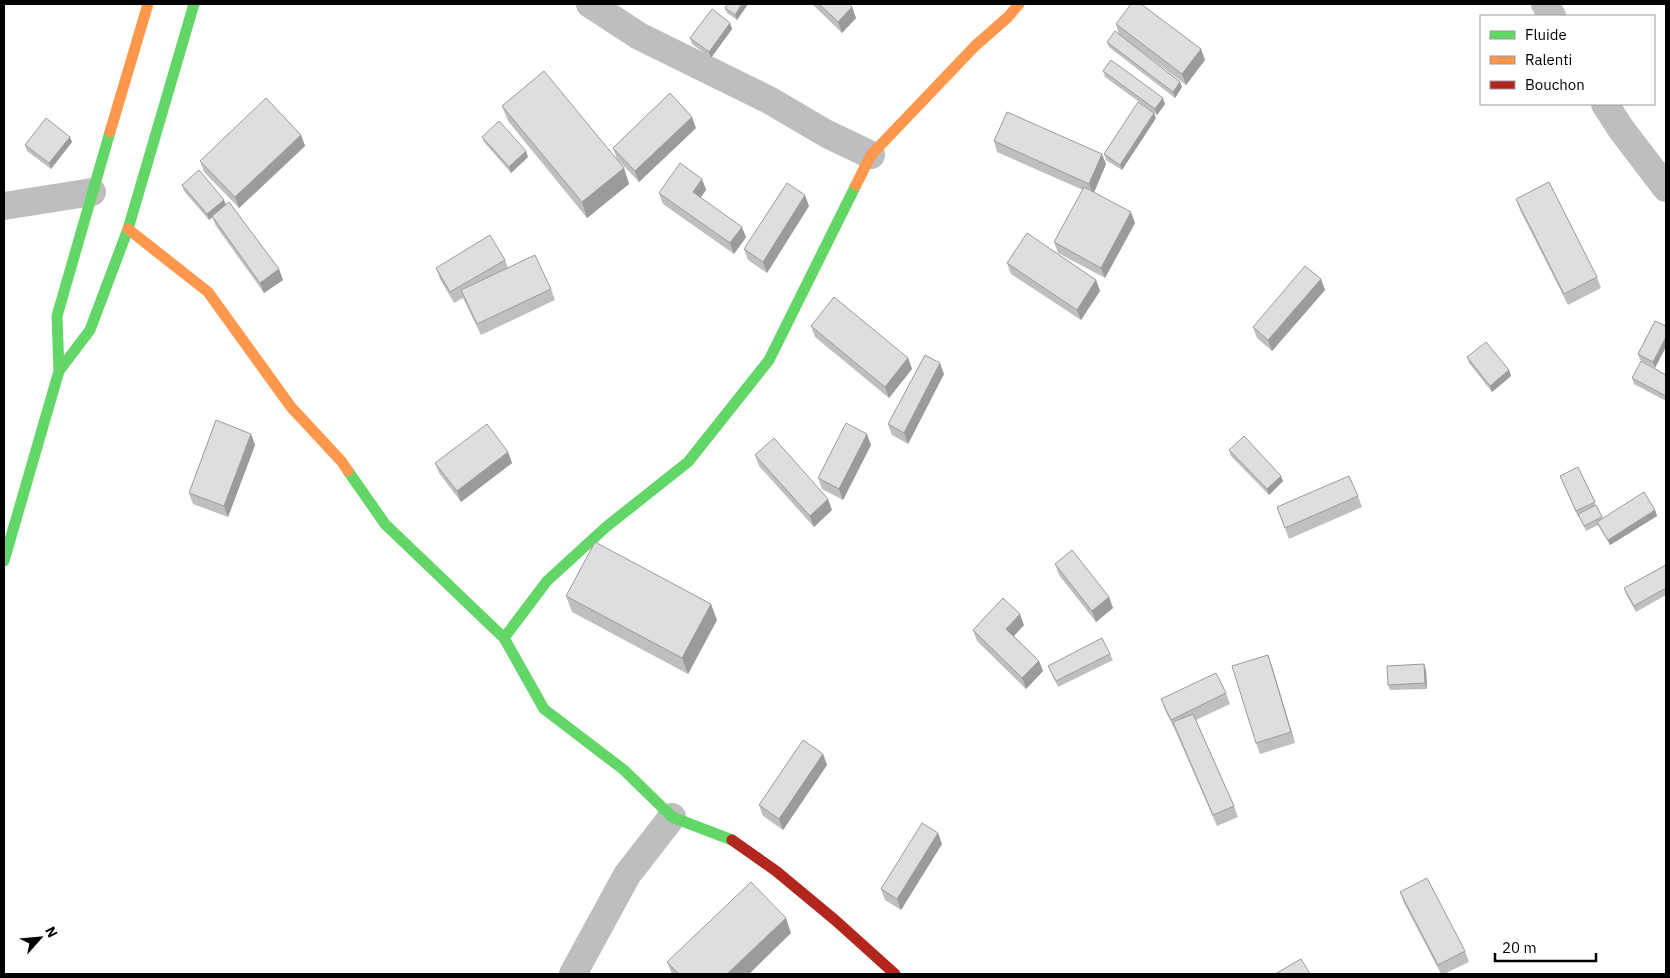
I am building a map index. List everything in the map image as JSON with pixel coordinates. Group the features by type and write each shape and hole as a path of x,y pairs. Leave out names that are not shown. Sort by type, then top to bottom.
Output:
{"street":[{"path":"4,561 59,371 57,316 148,4"},
{"path":"59,371 90,330 128,229 194,4"},
{"path":"590,4 639,36 769,100 827,134 871,155"},
{"path":"504,638 546,581 606,527 688,462 770,360 871,155 975,46 1008,17 1018,4"},
{"path":"1545,4 1551,15"},
{"path":"1606,105 1621,130 1666,188"},
{"path":"4,206 92,192"},
{"path":"128,229 208,292 291,407 342,462 385,524 504,638 544,709 624,770 672,818 730,839 776,871 835,920 895,974"},
{"path":"573,974 627,875 672,818"}],"building":[{"path":"728,4 742,4 735,15 725,8"},
{"path":"819,4 849,4 852,7 838,22"},
{"path":"1131,4 1141,4 1201,49 1182,74 1116,24"},
{"path":"712,9 730,23 709,52 690,38"},
{"path":"1115,31 1180,82 1173,92 1107,42"},
{"path":"1111,60 1163,98 1155,109 1103,71"},
{"path":"544,71 624,168 582,202 502,106"},
{"path":"670,93 692,117 635,171 613,148"},
{"path":"266,98 301,135 235,197 200,161"},
{"path":"1138,102 1154,113 1120,165 1104,154"},
{"path":"1007,112 1102,154 1089,184 994,141"},
{"path":"46,118 70,137 49,163 25,145"},
{"path":"499,121 526,151 509,167 482,137"},
{"path":"680,163 702,179 693,192 742,227 730,243 659,193"},
{"path":"199,170 224,200 207,214 182,185"},
{"path":"1549,182 1597,277 1564,294 1516,199"},
{"path":"787,183 805,195 763,262 744,249"},
{"path":"1084,187 1131,212 1101,268 1054,242"},
{"path":"229,202 279,269 260,283 212,216"},
{"path":"1027,233 1096,280 1077,310 1007,263"},
{"path":"490,235 505,260 450,292 436,268"},
{"path":"535,255 551,289 477,324 461,290"},
{"path":"1305,266 1321,279 1268,340 1253,327"},
{"path":"834,297 908,358 885,387 811,326"},
{"path":"1655,321 1666,326 1666,337 1653,362 1638,354"},
{"path":"1486,342 1509,370 1490,386 1467,357"},
{"path":"925,355 940,363 904,433 888,424"},
{"path":"1641,361 1666,375 1666,396 1632,378"},
{"path":"216,420 251,434 224,506 189,493"},
{"path":"846,423 867,434 839,489 818,478"},
{"path":"487,424 508,452 457,491 435,463"},
{"path":"1244,436 1281,476 1267,489 1229,450"},
{"path":"774,438 828,499 810,516 755,455"},
{"path":"1578,467 1595,502 1576,511 1560,476"},
{"path":"1349,476 1358,496 1285,528 1277,507"},
{"path":"1644,492 1655,510 1608,540 1597,522"},
{"path":"1596,505 1602,517 1584,526 1578,514"},
{"path":"595,542 711,604 682,658 566,596"},
{"path":"1072,550 1109,597 1092,611 1055,564"},
{"path":"1666,565 1666,588 1634,606 1624,588"},
{"path":"1003,598 1020,614 1006,629 1039,661 1022,678 973,630"},
{"path":"1102,638 1110,654 1056,681 1048,666"},
{"path":"1268,655 1291,732 1256,743 1232,666"},
{"path":"1424,664 1425,683 1388,685 1387,666"},
{"path":"1216,673 1226,693 1171,720 1161,699"},
{"path":"1193,714 1234,806 1213,815 1173,722"},
{"path":"803,740 823,754 779,819 759,805"},
{"path":"922,823 938,833 897,899 881,889"},
{"path":"1427,878 1465,951 1438,965 1400,892"},
{"path":"751,882 786,918 727,974 679,974 667,962"},
{"path":"1301,959 1310,974 1275,974"}],"traffic: fast":[{"path":"59,371 90,330 128,229 194,4"},
{"path":"4,561 59,371 57,316 110,132"},
{"path":"504,638 547,581 606,527 688,462 769,360 856,185"},
{"path":"348,471 385,524 504,638 544,709 624,770 672,817 732,840"}],"traffic: slow":[{"path":"110,132 148,4"},
{"path":"856,185 871,155 975,46 1008,17 1019,4"},
{"path":"128,229 208,292 291,407 342,462 348,471"}],"traffic: jam":[{"path":"732,840 776,871 835,920 895,974"}]}
